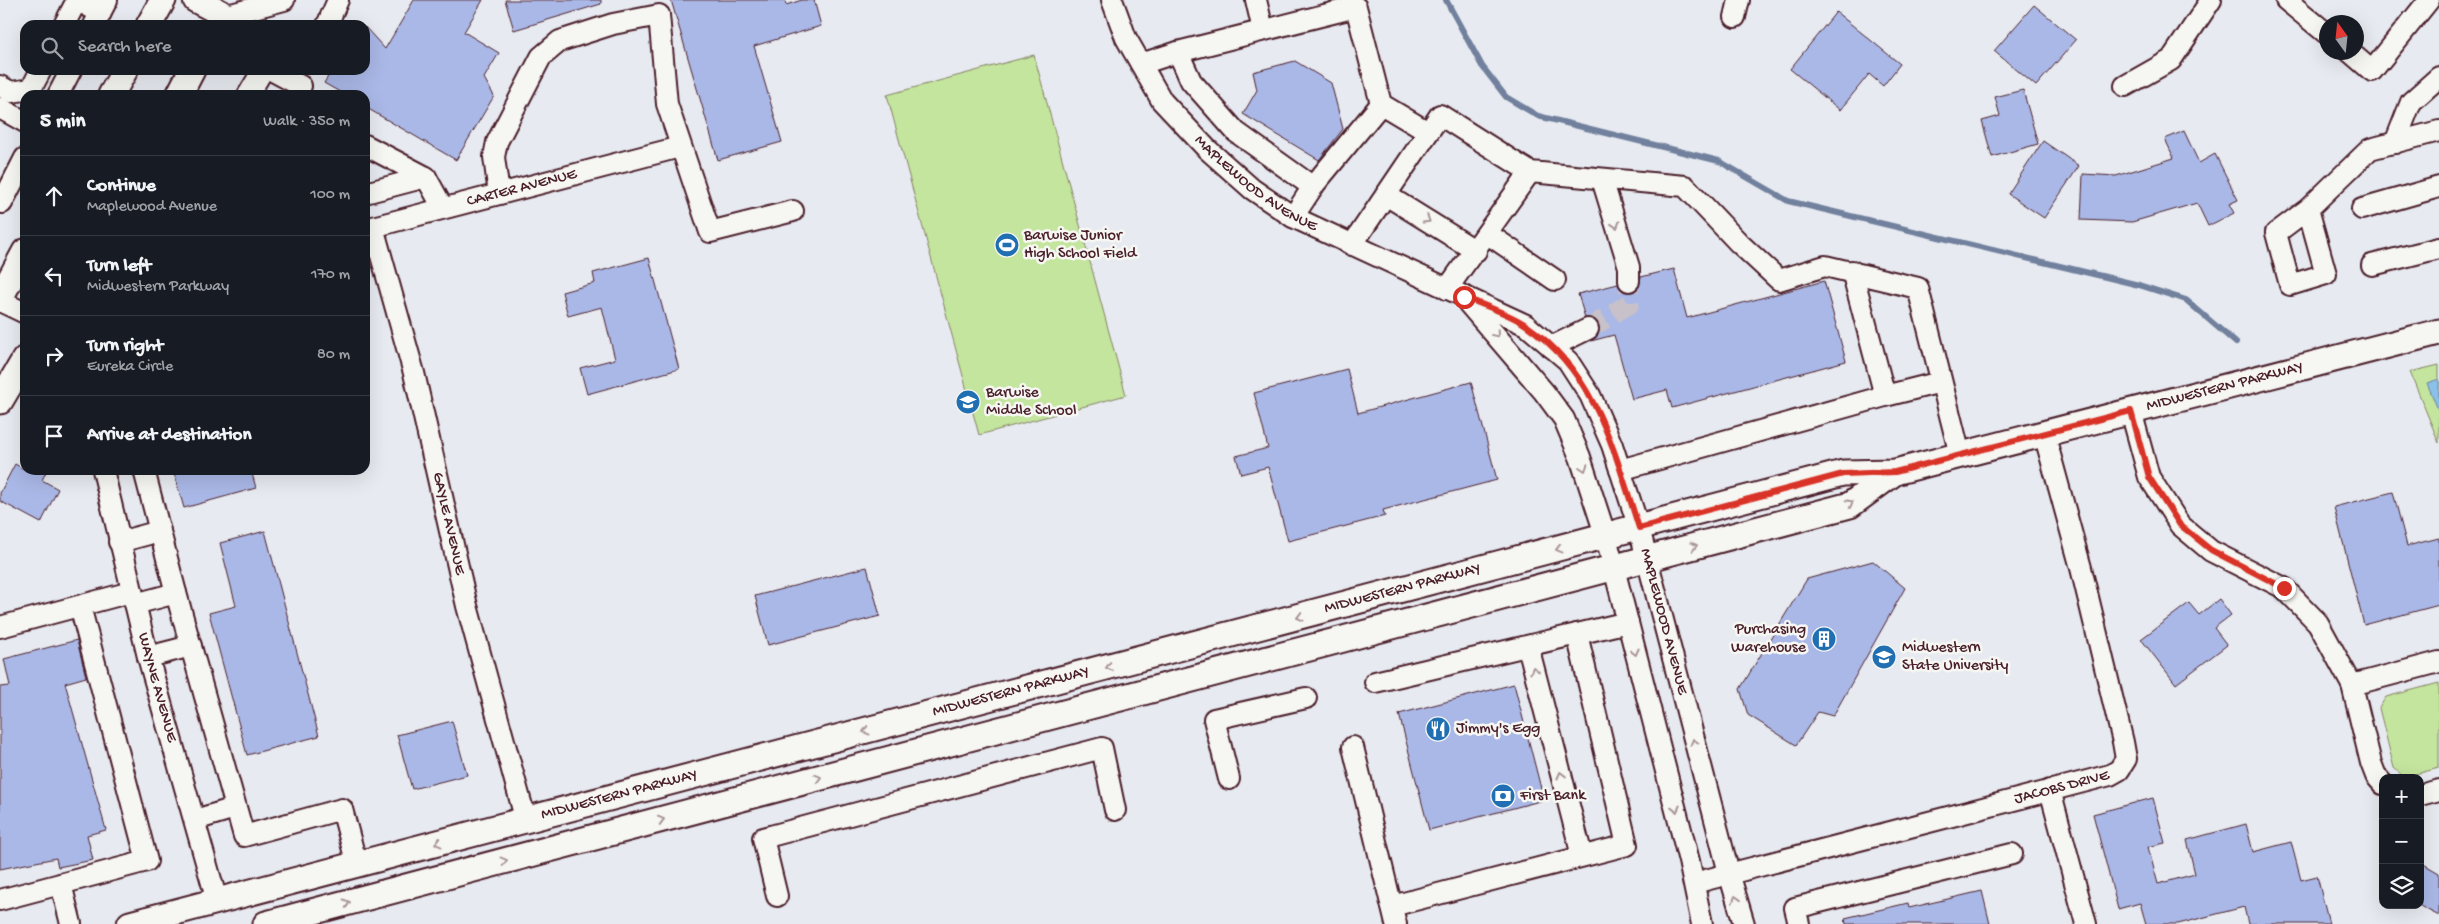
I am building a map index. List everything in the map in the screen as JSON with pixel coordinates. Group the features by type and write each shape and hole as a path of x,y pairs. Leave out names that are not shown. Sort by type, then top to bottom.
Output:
{"main road":[{"path":"152,20 163,0"},
{"path":"196,0 221,14"},
{"path":"114,90 121,75"},
{"path":"182,90 189,75"},
{"path":"0,300 20,262"},
{"name":"MIDWESTERN PARKWAY","path":"130,924 1843,474 1895,472 2439,332"},
{"path":"0,401 20,367"},
{"name":"MIDWESTERN PARKWAY","path":"266,924 1850,505 1895,472"},
{"path":"1147,657 1156,689"},
{"path":"685,778 695,811"},
{"path":"526,820 535,853"}],"street":[{"path":"67,20 77,0 101,13"},
{"path":"221,14 284,0"},
{"path":"329,20 338,0"},
{"name":"MAPLEWOOD AVENUE","path":"1112,0 1126,38 1162,101 1207,149 1252,189 1293,217 1526,325 1568,361 1590,395 1620,470 1639,528 1729,874 1744,924"},
{"path":"1256,0 1263,30"},
{"path":"2125,86 2170,60 2211,0"},
{"path":"2286,0 2319,27"},
{"path":"2359,60 2372,71 2429,0"},
{"path":"1141,64 1178,52 1356,7 1381,104 1428,132"},
{"path":"499,194 494,157 497,142 541,57 560,41 613,24 659,15 667,104 710,232 793,211"},
{"path":"1178,52 1191,81 1236,132 1313,187"},
{"path":"24,90 31,89 38,75"},
{"path":"61,90 68,75"},
{"path":"251,90 259,75"},
{"path":"282,75 302,84"},
{"path":"2395,143 2411,102 2439,77"},
{"path":"0,86 11,92 20,91"},
{"path":"1293,217 1313,187 1381,104"},
{"path":"0,108 20,119"},
{"path":"1352,245 1440,115 1530,172 1685,186 1739,243 1780,280 1826,266 1918,288 1960,455"},
{"path":"2308,209 2370,149 2439,131"},
{"name":"CARTER AVENUE","path":"370,228 680,147"},
{"path":"370,148 426,177 443,208"},
{"path":"2,203 20,168"},
{"path":"1456,293 1476,251 1530,172"},
{"path":"370,192 426,177"},
{"path":"1602,178 1629,267 1629,281"},
{"path":"2362,209 2439,187"},
{"path":"1386,195 1476,251"},
{"name":"GAYLE AVENUE","path":"370,231 414,373 467,606 526,820"},
{"path":"1488,234 1555,280"},
{"path":"2372,265 2439,248"},
{"path":"1852,271 1885,396"},
{"name":"MAPLEWOOD AVENUE","path":"1456,293 1514,356 1564,419 1580,457 1606,537 1694,883 1702,924"},
{"path":"0,300 20,310"},
{"path":"1551,347 1588,329"},
{"path":"1620,470 1941,382"},
{"path":"2131,411 2149,477 2180,525 2211,550 2284,588 2318,624 2352,685 2371,764 2379,779"},
{"name":"JACOBS DRIVE","path":"1694,883 2110,776 2119,770 2126,759 2082,568 2044,433"},
{"name":"WAYNE AVENUE","path":"104,475 148,657 217,901"},
{"path":"145,475 176,593 244,836 342,809 357,864"},
{"path":"119,542 160,531"},
{"path":"0,628 80,606 176,593"},
{"path":"0,900 147,861 80,606"},
{"path":"1375,682 1628,622"},
{"path":"1353,747 1394,915 1582,856 1627,845 1577,634"},
{"path":"148,657 191,646"},
{"path":"1528,646 1582,856"},
{"path":"2352,685 2439,662"},
{"path":"1229,780 1214,719 1306,698"},
{"path":"777,896 763,838 1102,748 1115,810"},
{"path":"2050,790 2086,924"},
{"path":"2424,794 2439,790"},
{"path":"194,820 235,808"},
{"path":"1799,924 1795,908 2012,854"},
{"path":"61,884 71,924"}],"green space":[{"name":"Barwise Junior High School Field","path":"1034,55 1126,395 979,435 887,95"},
{"path":"2439,365 2439,443 2410,372"},
{"path":"2439,683 2439,768 2416,774 2401,774 2394,768 2379,708 2386,697"}],"water":[{"path":"2439,379 2439,412 2427,383"}],"building":[{"path":"414,0 483,0 464,32 499,53 484,78 494,96 456,160 370,110 370,90 336,90 324,83 329,75 370,75 370,32 385,49"},
{"path":"505,0 601,0 601,4 514,30"},
{"path":"671,0 785,0 786,5 802,0 814,0 821,26 754,46 782,142 718,160"},
{"path":"2034,5 2076,40 2036,86 1994,51"},
{"path":"1836,12 1900,64 1883,86 1869,74 1840,110 1790,69"},
{"path":"1295,61 1331,83 1343,129 1319,160 1243,114 1257,90 1253,72"},
{"path":"2023,90 2038,144 1992,157 1982,121 2000,116 1995,97"},
{"path":"2184,131 2199,163 2215,154 2238,200 2229,204 2234,213 2208,226 2197,203 2132,222 2081,220 2083,174 2116,176 2174,158 2165,139"},
{"path":"2043,141 2079,166 2044,218 2008,194"},
{"path":"649,258 679,369 587,394 580,368 615,359 602,307 568,316 562,292 595,283 593,273"},
{"path":"1674,269 1687,318 1824,281 1846,361 1672,408 1667,390 1632,399 1614,335 1591,341 1598,335 1599,324 1594,319 1585,318 1578,294 1618,284 1624,291 1634,291 1639,286 1641,277"},
{"path":"1347,369 1358,413 1471,382 1497,480 1383,510 1385,516 1288,541 1268,467 1241,474 1236,456 1268,448 1254,393"},
{"path":"15,464 20,467 20,475 44,475 42,480 58,489 41,523 0,501 0,493"},
{"path":"174,475 252,475 256,488 184,508"},
{"path":"2393,492 2407,546 2439,538 2439,605 2364,625 2334,507"},
{"path":"265,531 319,736 247,755 209,613 236,606 220,543"},
{"name":"Purchasing Warehouse","path":"1873,561 1905,588 1833,716 1818,712 1796,745 1748,715 1740,689 1807,579"},
{"path":"867,567 880,616 768,645 755,596"},
{"path":"2219,599 2231,615 2214,628 2227,645 2176,684 2141,639 2189,603 2199,615"},
{"path":"77,640 86,677 65,683 106,830 87,835 93,860 58,867 56,858 0,869 0,687 10,686 4,659"},
{"path":"1514,684 1544,800 1429,830 1399,714"},
{"path":"452,721 467,775 412,789 397,735"},
{"path":"2153,798 2165,843 2148,847 2158,884 2195,874 2187,840 2246,824 2253,852 2291,842 2301,880 2317,876 2329,924 2248,924 2244,907 2178,924 2146,924 2140,903 2118,909 2093,814"},
{"path":"2424,864 2439,873 2439,916 2424,908"},
{"path":"1982,891 1990,924 1846,924 1845,918 1908,903 1909,908"}],"waterway":[{"path":"1446,0 1482,66 1506,97 1538,116 1719,161 1788,201 2139,285 2186,300 2236,343"}],"tunnel":[{"path":"1588,329 1629,304 1629,281"}],"place":[{"name":"Barwise Junior High School Field","path":"1007,245"},
{"name":"Barwise Middle School","path":"968,402"},
{"name":"Purchasing Warehouse","path":"1824,639"},
{"name":"Midwestern State University","path":"1884,657"},
{"name":"Jimmy's Egg","path":"1438,729"},
{"name":"First Bank","path":"1503,796"}],"route":[{"path":"1464,297 1526,325 1568,361 1590,395 1612,445 1639,528 1843,474 1895,472 2131,411 2149,477 2168,510 2180,525 2228,561 2254,571 2284,588"}]}
